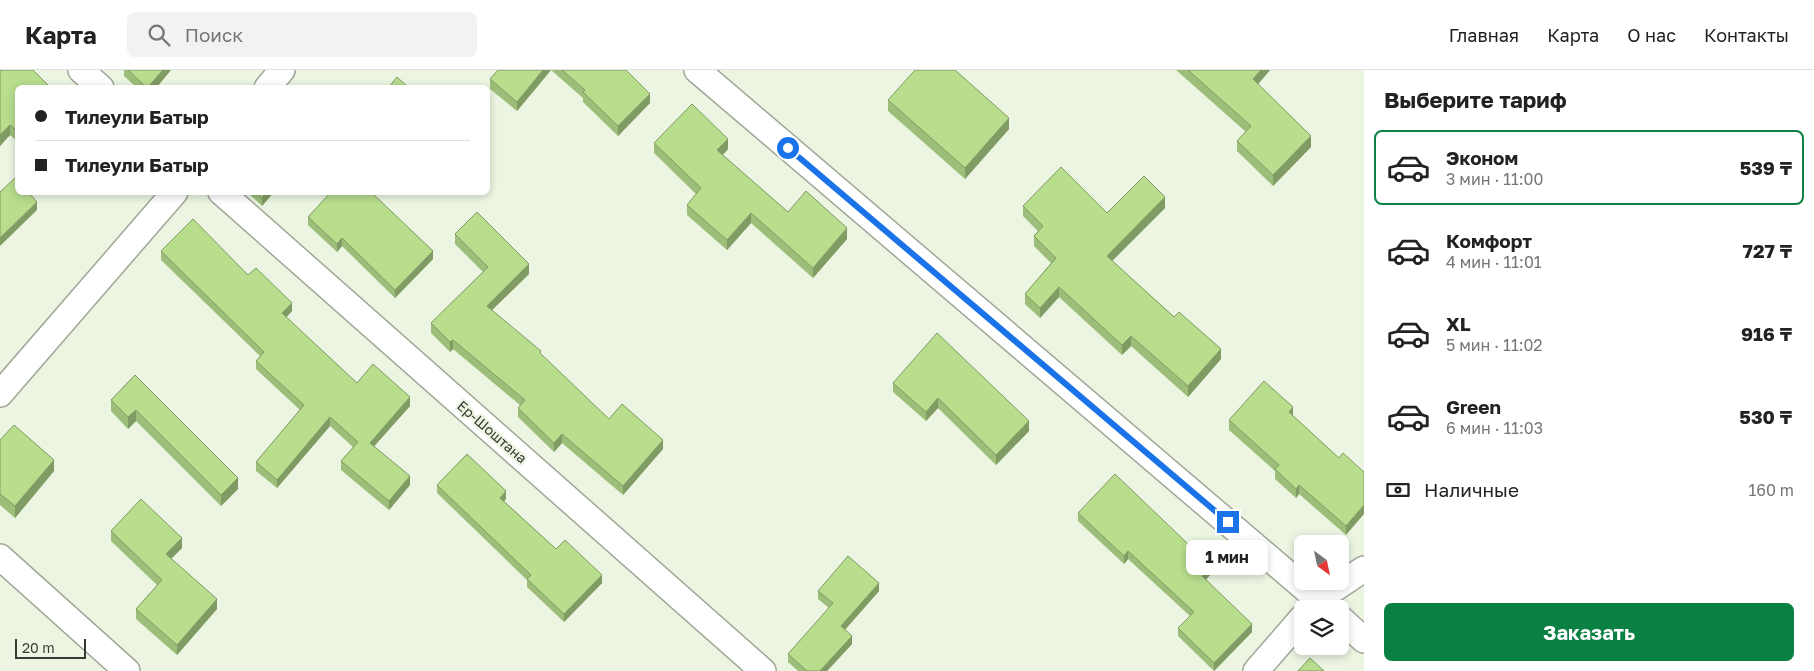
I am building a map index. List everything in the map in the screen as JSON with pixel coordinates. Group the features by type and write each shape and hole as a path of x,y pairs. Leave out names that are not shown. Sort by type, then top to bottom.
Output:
{"street":[{"path":"81,70 98,85"},
{"path":"270,85 282,70"},
{"path":"696,70 1313,600"},
{"path":"0,394 173,195"},
{"name":"Ер-Шоштана","path":"224,195 763,671"},
{"path":"0,557 127,671"},
{"path":"1327,600 1364,569"},
{"path":"1349,626 1364,640"},
{"path":"1256,671 1294,627"}],"building":[{"path":"0,70 33,70 48,85 15,85 15,129 10,125 0,135"},
{"path":"128,70 163,70 150,85 144,85"},
{"path":"498,70 543,70 517,102 490,79"},
{"path":"562,70 626,70 650,94 618,126 583,92 585,90"},
{"path":"915,70 955,70 1009,118 965,168 888,100"},
{"path":"1188,70 1261,70 1253,79 1311,136 1273,175 1237,141 1251,126"},
{"path":"397,77 406,85 390,85"},
{"path":"692,104 728,139 717,150 788,212 806,191 847,228 813,268 751,213 727,240 687,205 701,188 654,143"},
{"path":"1061,167 1107,213 1144,176 1165,197 1107,256 1174,317 1179,312 1221,349 1188,386 1131,336 1122,345 1059,287 1040,308 1025,294 1056,258 1034,236 1043,226 1023,206"},
{"path":"15,178 15,195 31,195 37,202 0,238 0,192"},
{"path":"328,195 374,195 433,251 395,290 342,238 337,244 308,217"},
{"path":"477,212 529,264 487,306 541,351 540,353 609,419 622,404 663,440 623,486 562,434 554,443 518,408 525,400 453,340 450,342 431,323 488,267 455,234"},
{"path":"193,219 248,275 256,268 292,303 282,313 357,383 373,364 410,397 370,443 410,476 389,501 341,461 358,442 330,417 277,480 256,462 304,405 256,361 264,352 161,251"},
{"path":"937,333 1029,421 996,455 938,398 926,412 893,383"},
{"path":"135,375 238,478 221,495 136,410 128,417 111,400"},
{"path":"1264,381 1293,407 1289,412 1339,458 1343,453 1364,472 1364,505 1346,526 1299,485 1296,489 1275,469 1279,465 1229,420"},
{"path":"14,425 54,460 15,506 0,494 0,440"},
{"path":"467,454 506,491 500,498 556,549 565,540 602,575 564,614 527,579 531,575 437,485"},
{"path":"1115,474 1211,566 1202,576 1252,624 1214,663 1178,628 1194,612 1128,551 1124,556 1078,513"},
{"path":"141,499 182,538 166,554 217,599 177,645 136,609 162,580 111,531"},
{"path":"848,556 879,583 841,626 852,636 820,671 807,671 788,654 833,603 818,591"},
{"path":"1310,658 1324,671 1298,671"}],"route":[{"path":"788,148 1228,522"}]}
